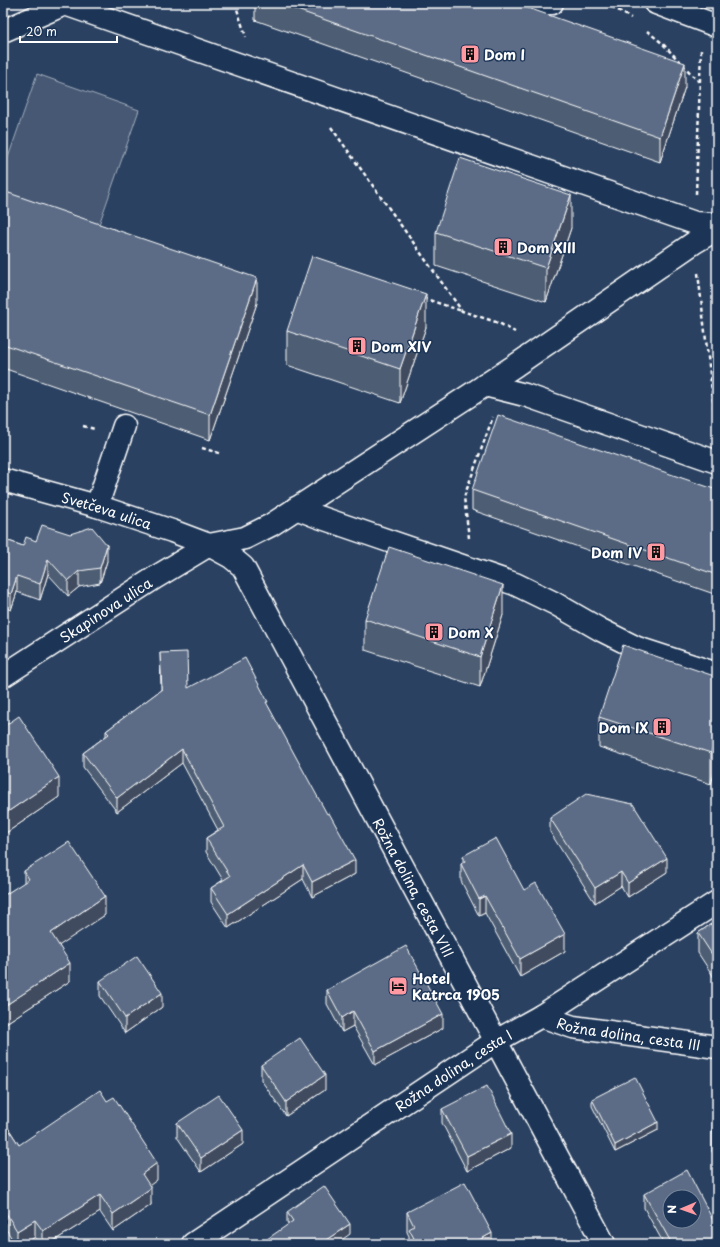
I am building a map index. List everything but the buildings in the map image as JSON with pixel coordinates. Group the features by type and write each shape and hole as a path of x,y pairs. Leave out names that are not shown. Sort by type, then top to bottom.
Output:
{"street":[{"path":"488,4 552,3"},
{"path":"656,3 717,26"},
{"path":"3,31 66,4 696,223 717,224"},
{"path":"209,545 245,538 271,525 296,508 494,387 541,347 695,242 717,229"},
{"path":"494,387 525,395 717,462"},
{"path":"97,506 124,426"},
{"name":"Svetčeva ulica","path":"3,480 97,506 209,545"},
{"path":"296,508 473,571 515,584 554,603 601,630 637,648 717,674"},
{"name":"Skapinova ulica","path":"3,676 156,577 209,545"},
{"name":"Rožna dolina, cesta VIII","path":"209,545 231,557 243,567 604,1244"},
{"name":"Rožna dolina, cesta I","path":"193,1244 496,1041 541,1016 717,902"},
{"name":"Rožna dolina, cesta III","path":"541,1016 573,1027 717,1047"}],"path":[{"path":"606,3 633,20"},
{"path":"645,29 662,43 700,82"},
{"path":"330,124 462,311"},
{"path":"419,296 499,323 541,347"},
{"path":"473,571 464,497 494,387"},
{"path":"202,448 218,453"}],"shaded area":[{"path":"37,74 139,110 95,236 3,204 3,172"}],"place":[{"name":"Dom I","path":"470,54"},
{"name":"Dom XIII","path":"503,247"},
{"name":"Dom XIV","path":"357,346"},
{"name":"Dom IV","path":"656,552"},
{"name":"Dom X","path":"434,632"},
{"name":"Dom IX","path":"662,727"},
{"name":"Hotel Katrca 1905","path":"398,986"}]}
